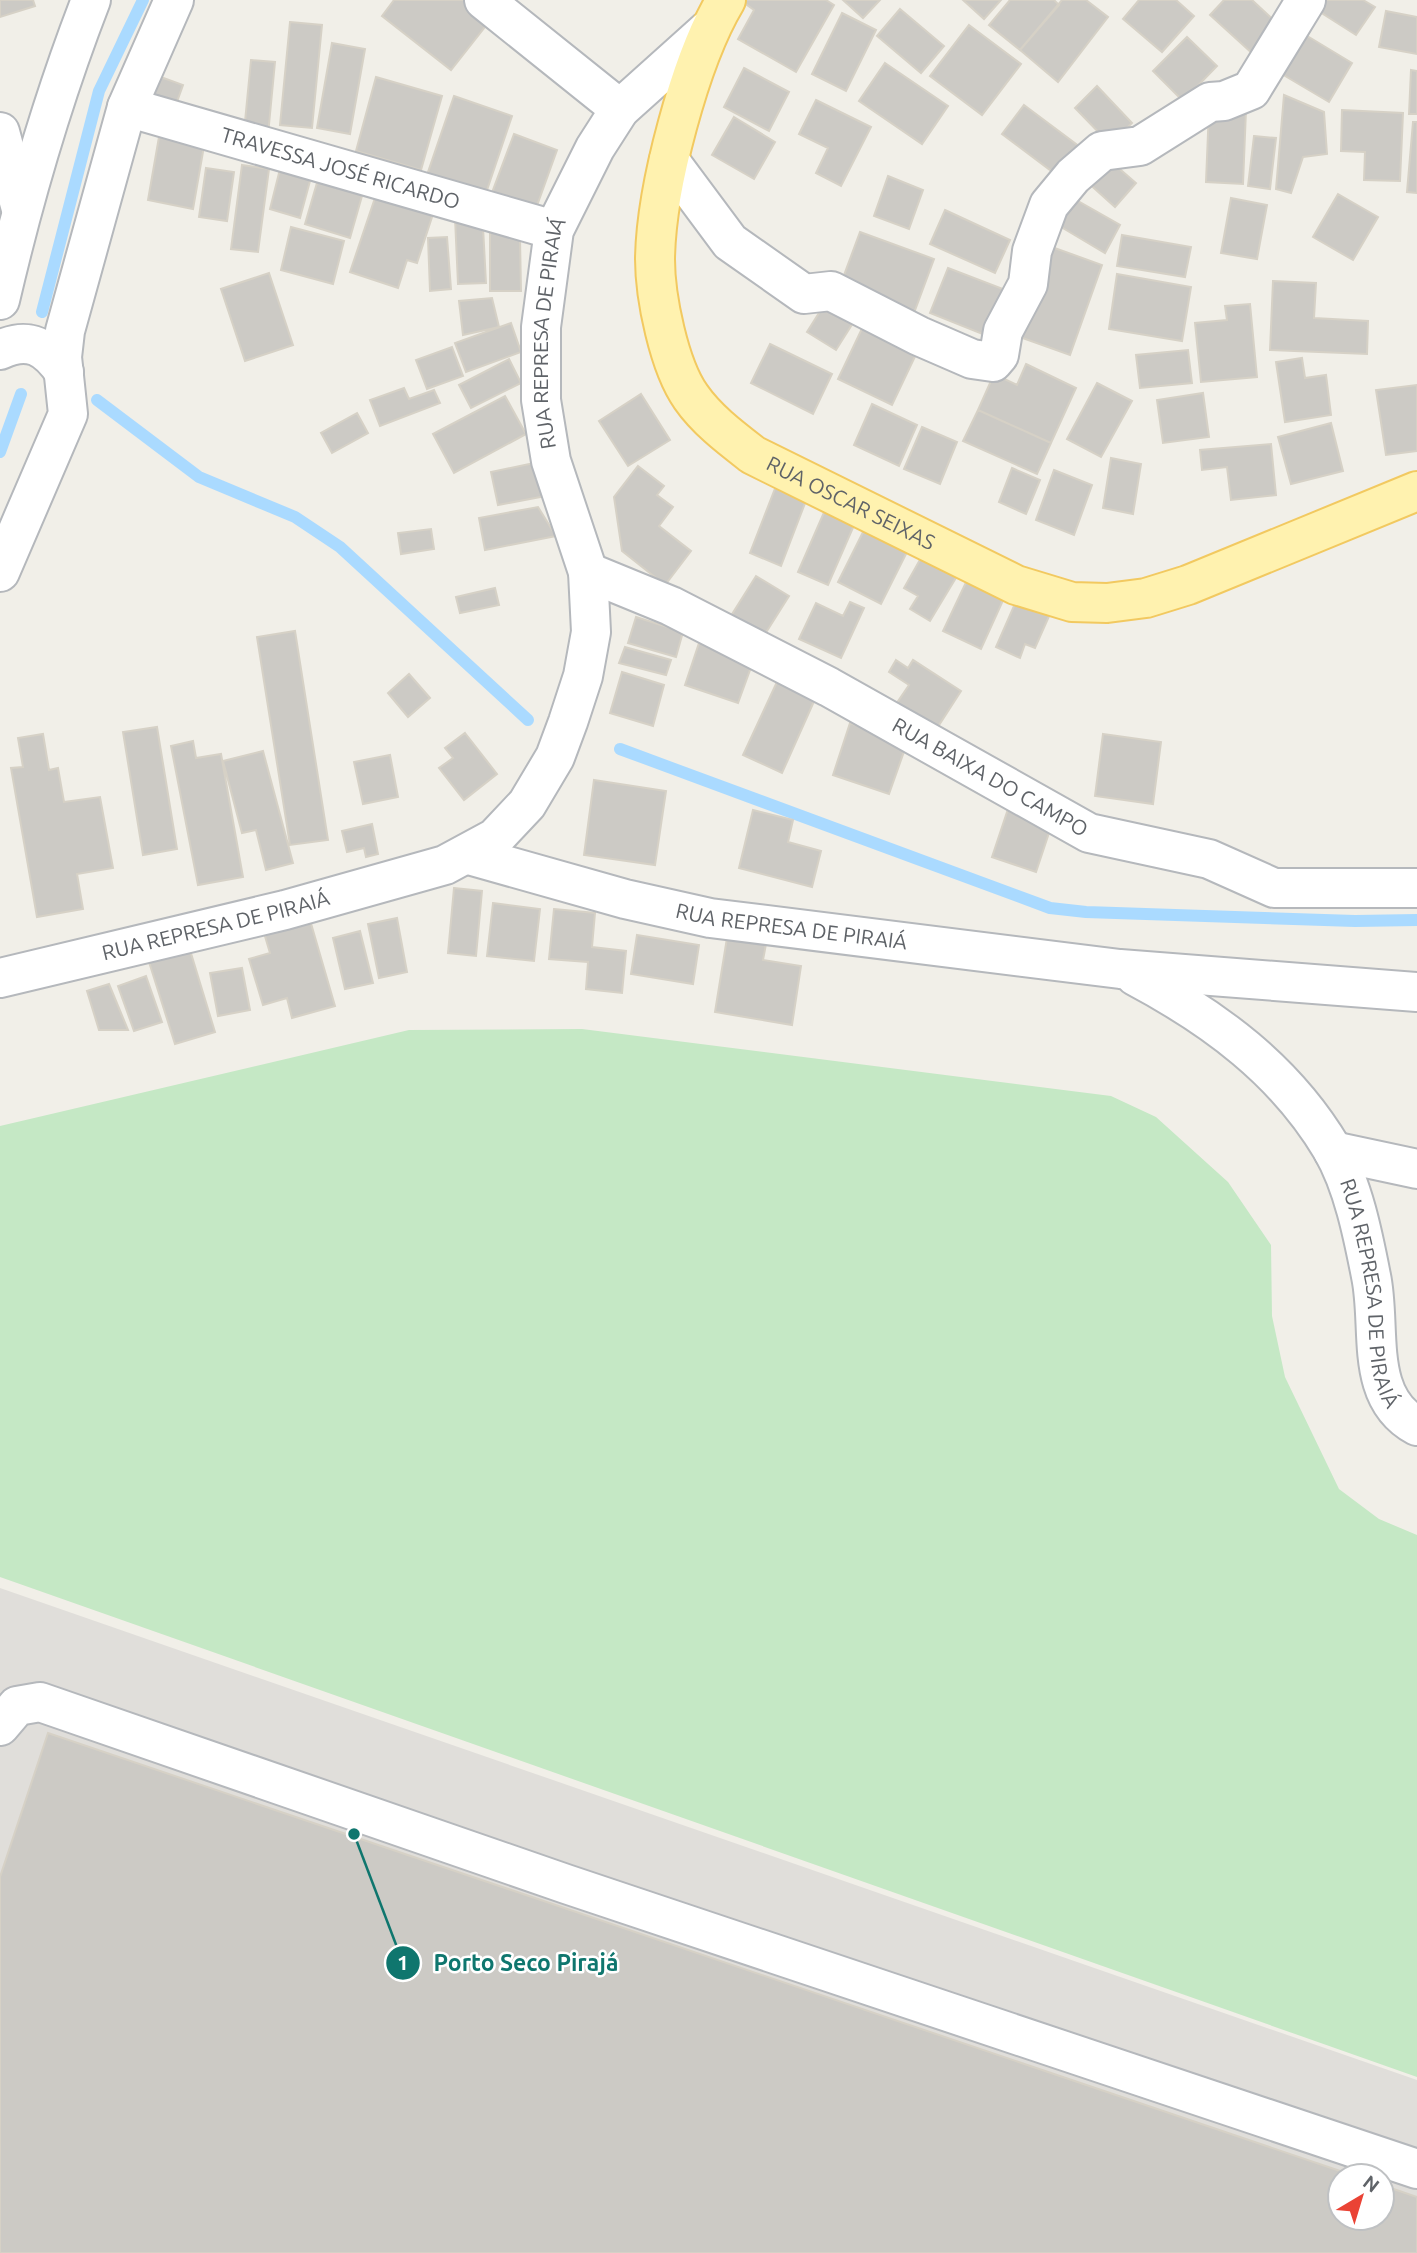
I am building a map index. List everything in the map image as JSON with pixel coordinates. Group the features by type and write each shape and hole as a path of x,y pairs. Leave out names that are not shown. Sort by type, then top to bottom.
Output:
{"main road":[{"name":"RUA OSCAR SEIXAS","path":"717,15 668,160 655,260 665,331 675,367 691,398 720,429 753,455 1016,585 1072,602 1107,603 1146,598 1188,585 1417,491"}],"street":[{"path":"0,300 21,209 59,81 92,0"},
{"path":"0,572 68,414 62,346 65,331 127,107 174,0"},
{"path":"484,0 620,109"},
{"path":"668,160 730,242 804,294 831,291 919,336 972,359 993,362 999,355 1003,331 1028,284 1032,251 1049,205 1073,176 1101,151 1140,146 1210,102 1224,101 1251,90 1306,0"},
{"name":"RUA REPRESA DE PIRAIÁ","path":"0,978 285,911 445,865 469,855 495,838 512,822 542,782 555,757 583,676 592,604 588,572 551,461 541,400 541,327 554,230 595,148 620,109 717,15"},
{"name":"TRAVESSA JOSÉ RICARDO","path":"127,107 554,230"},
{"path":"0,132 21,209"},
{"path":"0,350 25,342 40,346 55,358 64,372"},
{"name":"RUA BAIXA DO CAMPO","path":"588,572 671,606 817,681 1089,833 1209,859 1274,888 1417,888"},
{"name":"RUA REPRESA DE PIRAIÁ","path":"469,855 588,889 710,918 1121,969 1417,992"},
{"name":"RUA REPRESA DE PIRAIÁ","path":"1121,969 1189,1005 1247,1047 1296,1098 1333,1151 1349,1192 1372,1278 1383,1389 1392,1406 1417,1426"},
{"name":"RUA REPRESA DE PIRAIÁ","path":"1333,1151 1417,1169"},
{"path":"0,1726 17,1706 40,1702 566,1884 1417,2169"}],"shaded area":[{"path":"0,1588 1417,2080 1417,2253 0,2253"}],"green space":[{"path":"582,1029 1111,1096 1156,1117 1228,1182 1271,1245 1272,1316 1285,1377 1339,1489 1379,1519 1417,1535 1417,2077 0,1577 0,1126 409,1030"}],"building":[{"path":"0,0 33,0 35,6 0,17"},
{"path":"394,0 480,0 496,13 451,70 382,16"},
{"path":"740,0 826,0 834,5 796,72 738,39 754,10"},
{"path":"843,0 880,0 863,18"},
{"path":"963,0 1001,0 984,19"},
{"path":"1010,0 1054,0 1059,5 1020,50 989,25"},
{"path":"1062,0 1086,0 1108,17 1058,82 1020,50"},
{"path":"1139,0 1176,0 1194,16 1162,52 1123,19"},
{"path":"1224,0 1252,0 1279,25 1253,54 1210,15"},
{"path":"1313,0 1363,0 1375,7 1356,35 1309,5"},
{"path":"900,9 944,46 921,73 877,36"},
{"path":"1386,11 1417,17 1417,54 1379,47"},
{"path":"842,13 876,30 846,91 812,74"},
{"path":"290,22 322,25 312,128 280,125"},
{"path":"969,25 1021,64 982,115 930,76"},
{"path":"1299,31 1352,63 1329,102 1275,70"},
{"path":"1187,37 1217,66 1183,101 1153,71"},
{"path":"332,43 365,49 350,134 317,128"},
{"path":"251,60 275,62 268,135 244,132"},
{"path":"885,63 948,106 922,144 859,101"},
{"path":"744,68 789,92 769,131 724,107"},
{"path":"1411,70 1417,71 1417,114 1409,114"},
{"path":"158,76 183,85 174,110 149,101"},
{"path":"376,77 442,96 421,170 356,151"},
{"path":"1097,86 1132,123 1110,144 1075,108"},
{"path":"1284,95 1324,112 1327,154 1303,157 1291,193 1276,189"},
{"path":"454,96 512,116 484,199 426,178"},
{"path":"816,100 871,127 841,186 816,173 828,148 799,134"},
{"path":"1024,105 1080,147 1058,176 1002,134"},
{"path":"1209,109 1246,110 1243,184 1206,182"},
{"path":"1342,110 1403,113 1400,181 1364,180 1365,152 1341,151"},
{"path":"734,117 775,142 754,179 712,155"},
{"path":"1413,122 1417,122 1417,193 1407,192"},
{"path":"514,134 557,150 534,214 490,198"},
{"path":"1254,136 1276,138 1270,189 1248,186"},
{"path":"159,137 204,146 193,209 148,200"},
{"path":"1107,158 1136,183 1115,207 1086,181"},
{"path":"282,161 313,170 300,218 270,209"},
{"path":"242,165 269,169 258,252 231,249"},
{"path":"206,168 234,172 227,221 199,217"},
{"path":"321,169 366,182 350,238 305,224"},
{"path":"888,176 923,190 909,229 874,216"},
{"path":"378,189 435,208 417,263 407,260 398,288 350,272"},
{"path":"1338,194 1378,217 1353,260 1313,237"},
{"path":"1071,197 1120,225 1105,253 1056,224"},
{"path":"1231,198 1267,205 1257,259 1221,253"},
{"path":"945,210 1010,240 995,273 930,244"},
{"path":"455,218 483,227 486,283 458,284"},
{"path":"490,225 520,238 521,291 490,291"},
{"path":"291,227 344,241 333,284 281,270"},
{"path":"860,232 934,259 914,313 840,286"},
{"path":"1122,235 1191,247 1185,277 1117,266"},
{"path":"447,237 451,289 430,291 428,238"},
{"path":"1049,246 1102,265 1070,355 1017,336"},
{"path":"948,268 1003,289 985,335 930,313"},
{"path":"269,273 293,345 245,361 221,289"},
{"path":"1117,274 1191,287 1182,341 1109,329"},
{"path":"1273,281 1316,283 1314,318 1368,321 1367,354 1270,350"},
{"path":"829,297 858,315 836,350 807,332"},
{"path":"492,298 499,327 463,335 459,301"},
{"path":"1250,304 1257,377 1201,382 1195,323 1227,320 1225,306"},
{"path":"866,320 920,346 892,405 838,379"},
{"path":"511,323 521,352 466,372 455,343"},
{"path":"770,344 832,374 813,414 751,383"},
{"path":"452,347 463,376 427,389 416,360"},
{"path":"1188,350 1192,383 1140,388 1136,355"},
{"path":"1302,358 1305,378 1326,375 1331,415 1285,422 1276,362"},
{"path":"509,359 521,383 471,408 459,385"},
{"path":"1026,364 1076,388 1051,443 978,410 994,374 1017,385"},
{"path":"1097,383 1132,401 1101,457 1067,439"},
{"path":"1417,385 1417,451 1386,455 1376,390"},
{"path":"404,388 409,399 434,390 440,403 380,426 370,400"},
{"path":"1203,393 1209,437 1163,443 1157,400"},
{"path":"641,394 670,440 628,466 599,421"},
{"path":"505,396 526,434 454,473 433,434"},
{"path":"872,404 917,425 899,466 854,445"},
{"path":"978,410 1051,443 1037,474 963,441"},
{"path":"357,413 368,433 332,453 321,433"},
{"path":"1331,423 1343,471 1291,484 1278,437"},
{"path":"922,427 957,442 940,484 904,469"},
{"path":"1271,444 1276,495 1231,500 1227,467 1202,470 1200,450"},
{"path":"1111,458 1141,464 1133,514 1103,508"},
{"path":"539,462 546,496 498,505 491,472"},
{"path":"638,466 664,486 657,495 673,507 659,526 691,551 665,585 622,551 614,497"},
{"path":"1012,468 1040,480 1026,514 999,502"},
{"path":"1054,470 1092,485 1074,535 1036,520"},
{"path":"776,486 807,498 781,566 750,553"},
{"path":"538,507 556,536 485,550 479,518"},
{"path":"825,510 855,523 828,585 798,572"},
{"path":"431,529 434,549 401,554 398,533"},
{"path":"864,530 907,552 881,604 838,582"},
{"path":"922,556 957,576 930,621 910,609 918,596 904,588"},
{"path":"756,576 789,596 762,639 729,619"},
{"path":"968,578 1005,596 981,649 943,631"},
{"path":"495,588 499,605 460,613 456,597"},
{"path":"1017,599 1050,614 1035,648 1025,644 1020,658 996,647"},
{"path":"850,602 864,608 841,658 799,639 816,603 843,616"},
{"path":"636,617 683,632 676,657 628,643"},
{"path":"295,631 328,840 290,845 257,637"},
{"path":"700,640 754,659 738,703 685,685"},
{"path":"625,647 671,660 666,675 619,663"},
{"path":"896,660 908,668 913,660 961,691 930,739 890,713 909,685 889,672"},
{"path":"782,671 820,688 782,773 743,755"},
{"path":"622,672 664,685 653,726 610,713"},
{"path":"409,674 430,698 408,717 388,693"},
{"path":"850,723 907,743 889,794 833,775"},
{"path":"157,727 177,849 143,855 123,732"},
{"path":"465,733 497,774 464,800 439,768 453,758 445,748"},
{"path":"43,734 49,770 58,768 64,802 100,797 113,868 77,874 83,909 37,917 11,768 23,767 18,738"},
{"path":"1103,734 1161,742 1153,804 1095,796"},
{"path":"193,741 196,758 221,754 243,877 198,885 171,746"},
{"path":"263,751 293,863 266,870 256,830 242,833 223,761"},
{"path":"390,755 398,797 363,804 354,762"},
{"path":"594,780 666,791 655,865 584,855"},
{"path":"1008,809 1052,824 1036,872 992,857"},
{"path":"753,810 793,820 788,842 821,851 812,887 739,868"},
{"path":"372,824 378,854 366,857 364,848 347,852 342,831"},
{"path":"454,888 482,891 476,956 448,953"},
{"path":"493,903 540,909 534,961 487,956"},
{"path":"554,909 595,913 592,947 626,951 622,993 586,989 588,962 549,959"},
{"path":"397,918 407,972 379,978 368,924"},
{"path":"310,920 335,1006 292,1018 287,998 263,1005 249,959 270,953 264,933"},
{"path":"360,931 373,983 345,989 333,938"},
{"path":"637,935 699,945 693,984 631,974"},
{"path":"727,938 766,944 763,960 801,966 792,1025 715,1012"},
{"path":"190,950 215,1032 175,1044 149,962"},
{"path":"242,968 250,1010 218,1016 210,973"},
{"path":"146,976 162,1022 134,1031 118,986"},
{"path":"109,984 128,1030 99,1030 87,991"},
{"path":"48,1733 1326,2166 1326,2232 1396,2232 1396,2190 1417,2197 1417,2253 0,2253 0,1877"}],"waterway":[{"path":"42,312 99,91 143,0"},
{"path":"0,452 21,394"},
{"path":"97,400 199,477 295,517 340,547 528,720"},
{"path":"620,749 1050,908 1086,912 1355,921 1417,920"}],"place":[{"name":"Porto Seco Pirajá","path":"354,1834"}]}
